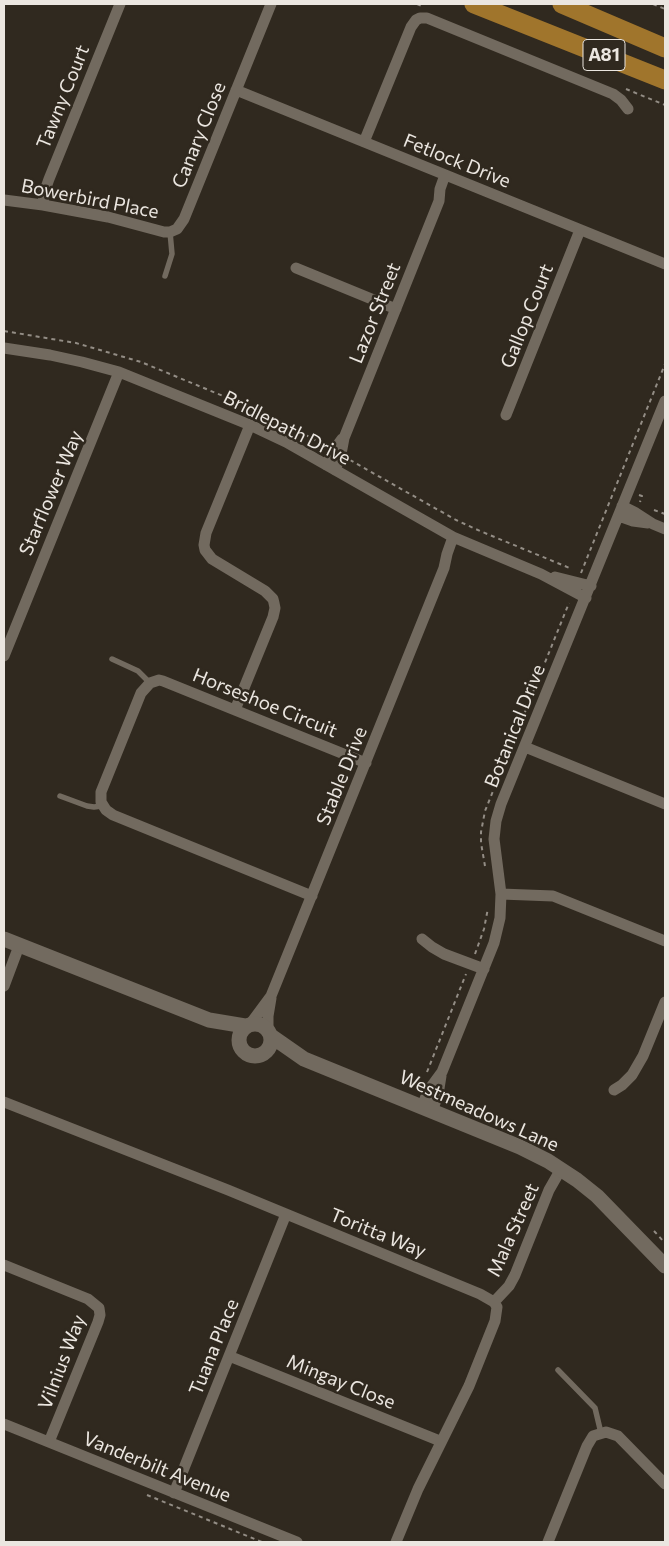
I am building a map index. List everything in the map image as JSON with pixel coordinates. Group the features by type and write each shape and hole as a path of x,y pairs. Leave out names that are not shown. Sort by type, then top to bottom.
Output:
{"highway":[{"name":"A81","path":"474,4 665,80"},
{"name":"A81","path":"562,4 665,48"}],"street":[{"name":"Tawny Court","path":"43,205 44,193 49,179 120,4"},
{"name":"Canary Close","path":"170,232 177,229 184,220 272,4"},
{"path":"364,142 411,27 420,18 427,18 613,94 628,109"},
{"name":"Fetlock Drive","path":"236,90 665,264"},
{"name":"Lazor Street","path":"330,468 334,450 344,438 439,201 448,192 449,177"},
{"name":"Bowerbird Place","path":"4,200 108,216 170,232"},
{"name":"Gallop Court","path":"506,415 580,230"},
{"path":"296,268 396,309"},
{"name":"Bridlepath Drive","path":"4,348 50,355 119,372 250,425 457,539 541,574 586,598"},
{"name":"Starflower Way","path":"4,656 119,372"},
{"name":"Botanical Drive","path":"427,1109 428,1092 442,1072 494,943 500,918 501,894 494,839 496,821 501,804 665,401"},
{"path":"235,710 275,608 273,599 265,591 212,559 204,545 206,533 250,425"},
{"path":"621,511 633,520 653,524 665,529"},
{"name":"Stable Drive","path":"270,1033 268,1016 271,996 444,568 451,561 457,539"},
{"name":"Bridlepath Drive","path":"541,574 591,586"},
{"name":"Horseshoe Circuit","path":"150,683 163,681 366,763"},
{"path":"150,683 141,693 102,792 100,798 102,806 112,815 312,896"},
{"path":"525,747 665,804"},
{"path":"501,894 553,896 665,941"},
{"path":"4,939 209,1020 248,1025 262,1024 270,1033 270,1046 263,1054 248,1055 240,1048 238,1043 209,1020"},
{"path":"422,939 444,954 484,969"},
{"path":"4,986 19,946"},
{"name":"Stable Drive","path":"248,1025 271,996"},
{"path":"614,1090 632,1075 643,1056 665,1002"},
{"path":"238,1043 239,1034 248,1025"},
{"name":"Westmeadows Lane","path":"270,1033 304,1059"},
{"name":"Westmeadows Lane","path":"263,1054 304,1059 520,1147 562,1169 597,1196 665,1266"},
{"name":"Toritta Way","path":"4,1102 286,1214 480,1294 494,1302"},
{"name":"Mala Street","path":"494,1302 509,1286 549,1190 562,1169"},
{"name":"Tuana Place","path":"174,1492 286,1214"},
{"name":"Vilnius Way","path":"4,1265 88,1299 99,1308 98,1322 49,1442"},
{"path":"396,1542 440,1441 469,1386 495,1322 497,1307 494,1302"},
{"name":"Mingay Close","path":"229,1356 440,1441"},
{"name":"Vanderbilt Avenue","path":"4,1424 297,1542"},
{"path":"548,1542 587,1446 593,1436 601,1432 613,1433 618,1436 665,1484"}],"lane":[{"path":"165,276 172,254 170,232"},
{"path":"112,659 138,671 150,683"},
{"path":"60,796 87,806 102,806"},
{"path":"558,1370 595,1408 601,1432"}],"path":[{"path":"653,4 665,9"},
{"path":"658,102 665,104"},
{"path":"616,486 642,496 640,504"},
{"path":"648,508 665,514"},
{"path":"654,1231 665,1243"}]}
